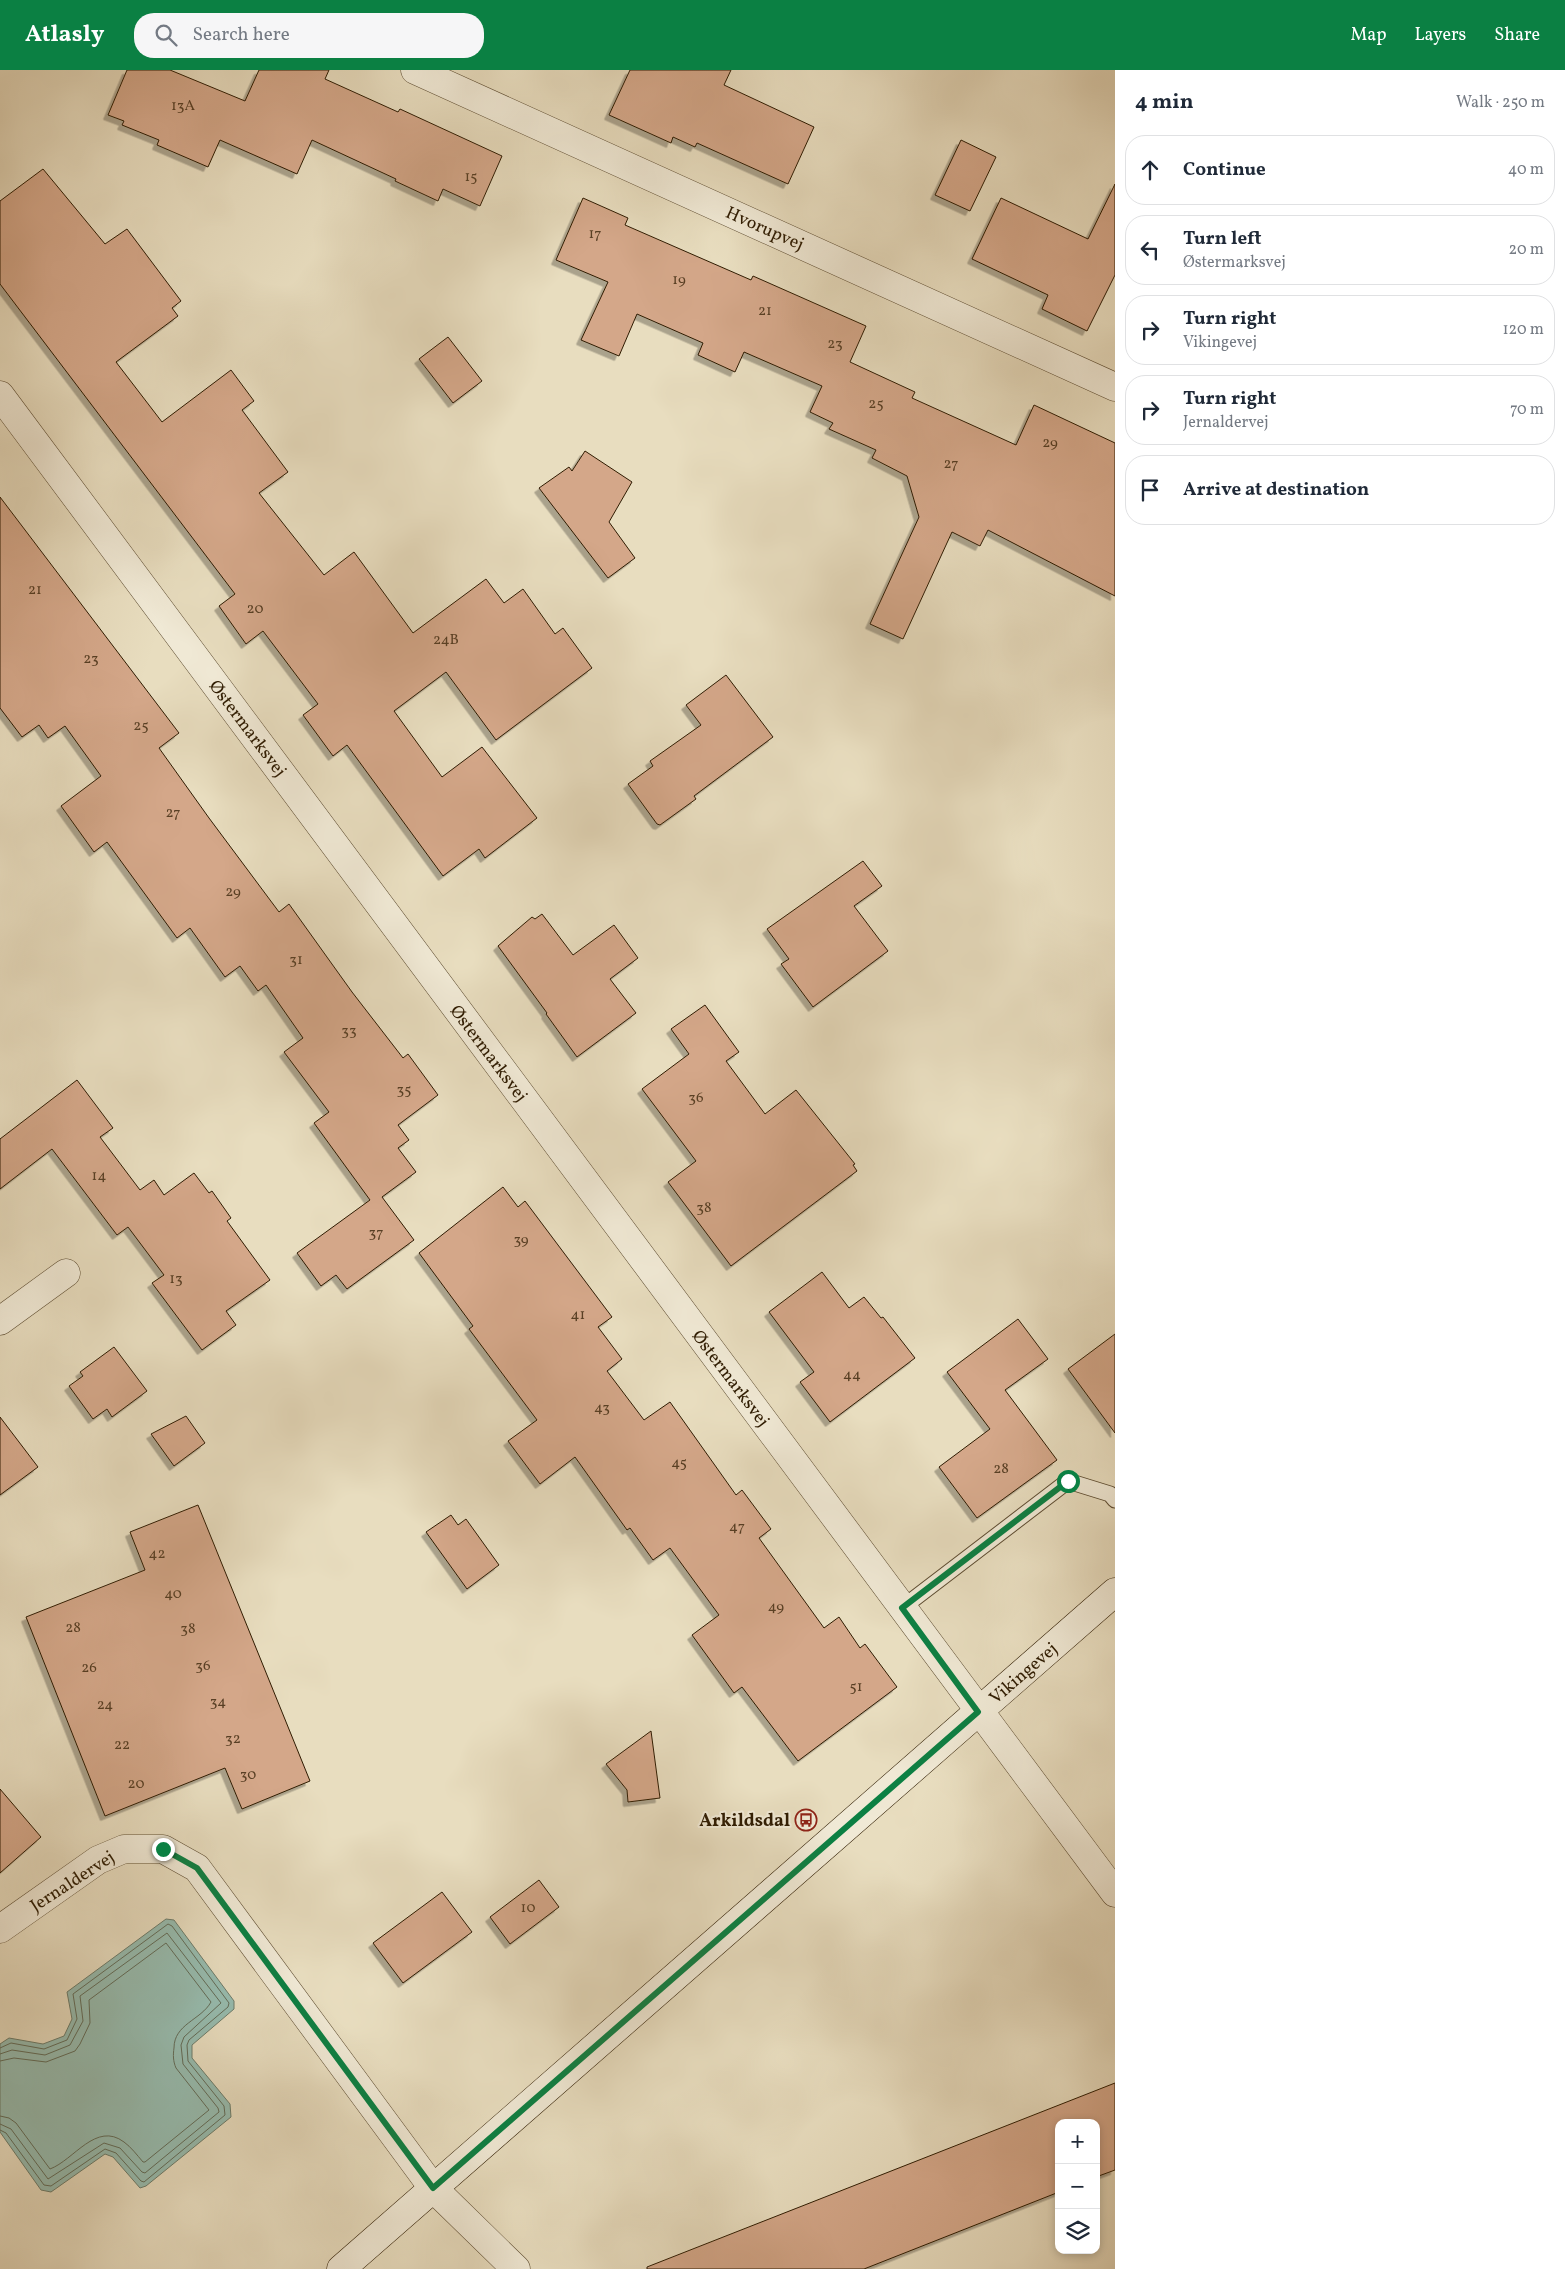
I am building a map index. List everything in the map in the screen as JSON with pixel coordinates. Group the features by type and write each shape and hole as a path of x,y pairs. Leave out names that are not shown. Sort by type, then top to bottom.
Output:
{"street":[{"name":"Hvorupvej","path":"415,70 1115,387"},
{"name":"Østermarksvej","path":"0,395 978,1712"},
{"path":"0,1321 66,1273"},
{"name":"Vikingevej","path":"341,2269 1115,1592"},
{"path":"978,1712 1115,1893"},
{"name":"Jernaldervej","path":"0,1929 98,1860 124,1849 163,1849 197,1868 433,2188"},
{"path":"433,2188 516,2269"}],"lane":[{"path":"902,1608 1068,1481 1110,1494 1115,1500"}],"water":[{"path":"166,1919 174,1920 234,2001 234,2009 192,2045 192,2058 230,2104 231,2117 146,2186 140,2188 113,2157 105,2154 51,2192 41,2190 0,2132 0,2044 9,2038 43,2044 64,2036 72,2019 67,1992"}],"building":[{"path":"127,70 170,70 245,101 259,70 329,70 325,79 398,112 400,109 502,156 480,206 443,189 438,201 395,181 396,179 312,140 297,174 220,140 208,167 157,145 159,140 122,125 124,121 108,115"},
{"path":"630,70 731,70 724,85 814,127 788,184 697,143 695,147 673,137 671,143 609,115"},
{"path":"961,140 996,157 970,211 935,195"},
{"path":"43,169 105,244 127,229 181,301 172,308 178,316 116,362 162,422 231,370 254,401 242,410 288,472 259,493 324,575 354,552 413,633 486,579 504,603 523,589 555,634 563,628 592,668 496,740 446,672 394,711 442,777 482,747 537,818 485,858 479,849 443,876 347,745 333,756 303,715 318,704 263,631 246,644 219,606 235,594 0,284 0,201"},
{"path":"1115,184 1115,275 1087,331 1042,309 1048,295 972,259 1001,198 1088,239"},
{"path":"583,198 628,218 625,225 751,280 753,276 866,326 850,362 915,392 912,398 1016,445 1034,405 1115,443 1115,596 988,530 980,546 952,532 903,639 870,624 919,517 907,476 872,458 876,450 829,429 833,423 810,412 822,386 744,352 735,372 698,355 703,343 637,314 619,356 581,340 608,282 556,260"},
{"path":"448,337 482,381 453,403 419,359"},
{"path":"585,451 632,482 609,522 635,558 608,578 539,488 569,467 572,471"},
{"path":"0,497 179,733 159,748 209,818 279,912 289,904 352,992 403,1058 408,1054 438,1095 398,1125 409,1140 398,1148 416,1172 382,1197 414,1240 347,1289 336,1275 321,1286 297,1253 370,1200 314,1123 329,1112 284,1052 303,1038 266,985 258,991 240,966 225,977 190,928 177,938 107,842 94,852 61,806 101,776 65,726 48,738 39,725 22,737 0,708"},
{"path":"726,675 773,737 694,796 696,799 660,825 657,824 628,784 653,766 650,761 701,725 686,705"},
{"path":"863,861 882,886 854,906 888,951 813,1007 781,964 789,959 767,929"},
{"path":"542,914 573,955 614,925 638,958 610,979 636,1013 577,1057 498,946 532,917 535,919"},
{"path":"705,1005 739,1052 726,1061 765,1114 796,1090 855,1164 853,1165 857,1171 731,1266 668,1182 696,1161 642,1089 689,1054 671,1029"},
{"path":"77,1080 113,1128 100,1137 140,1190 154,1180 164,1195 194,1173 209,1193 212,1191 231,1218 227,1221 270,1280 226,1311 236,1325 202,1350 152,1283 164,1275 128,1227 117,1235 52,1149 0,1189 0,1139"},
{"path":"503,1187 518,1207 525,1201 612,1317 598,1327 622,1359 607,1371 644,1420 670,1402 736,1495 742,1490 771,1529 759,1538 824,1628 839,1617 860,1648 865,1644 897,1687 798,1761 742,1687 734,1693 692,1635 719,1615 670,1548 653,1560 630,1528 627,1530 575,1457 540,1484 508,1441 537,1420 469,1329 473,1326 419,1253"},
{"path":"822,1272 849,1308 864,1297 881,1318 883,1317 915,1358 830,1422 800,1382 814,1372 769,1312"},
{"path":"1018,1319 1048,1359 1005,1390 1057,1460 977,1518 939,1467 990,1429 947,1372"},
{"path":"1115,1334 1115,1433 1068,1369"},
{"path":"114,1347 147,1391 112,1417 107,1409 93,1419 69,1386 83,1376 80,1372"},
{"path":"186,1416 205,1443 174,1466 151,1434"},
{"path":"0,1417 38,1467 0,1495"},
{"path":"198,1505 310,1781 242,1809 225,1768 105,1816 26,1617 145,1570 130,1532"},
{"path":"451,1515 458,1525 466,1519 499,1565 467,1589 426,1532"},
{"path":"651,1731 660,1798 628,1802 627,1790 606,1764"},
{"path":"0,1789 41,1837 0,1873"},
{"path":"539,1880 559,1907 510,1944 490,1917"},
{"path":"442,1892 472,1932 403,1983 373,1943"},
{"path":"1115,2083 1115,2170 1100,2176 1100,2119 1055,2119 1055,2194 864,2269 647,2269 647,2267"}],"place":[{"name":"Arkildsdal","path":"806,1820"}],"route":[{"path":"163,1849 197,1868 433,2188 978,1712 902,1608 1068,1481"}]}
